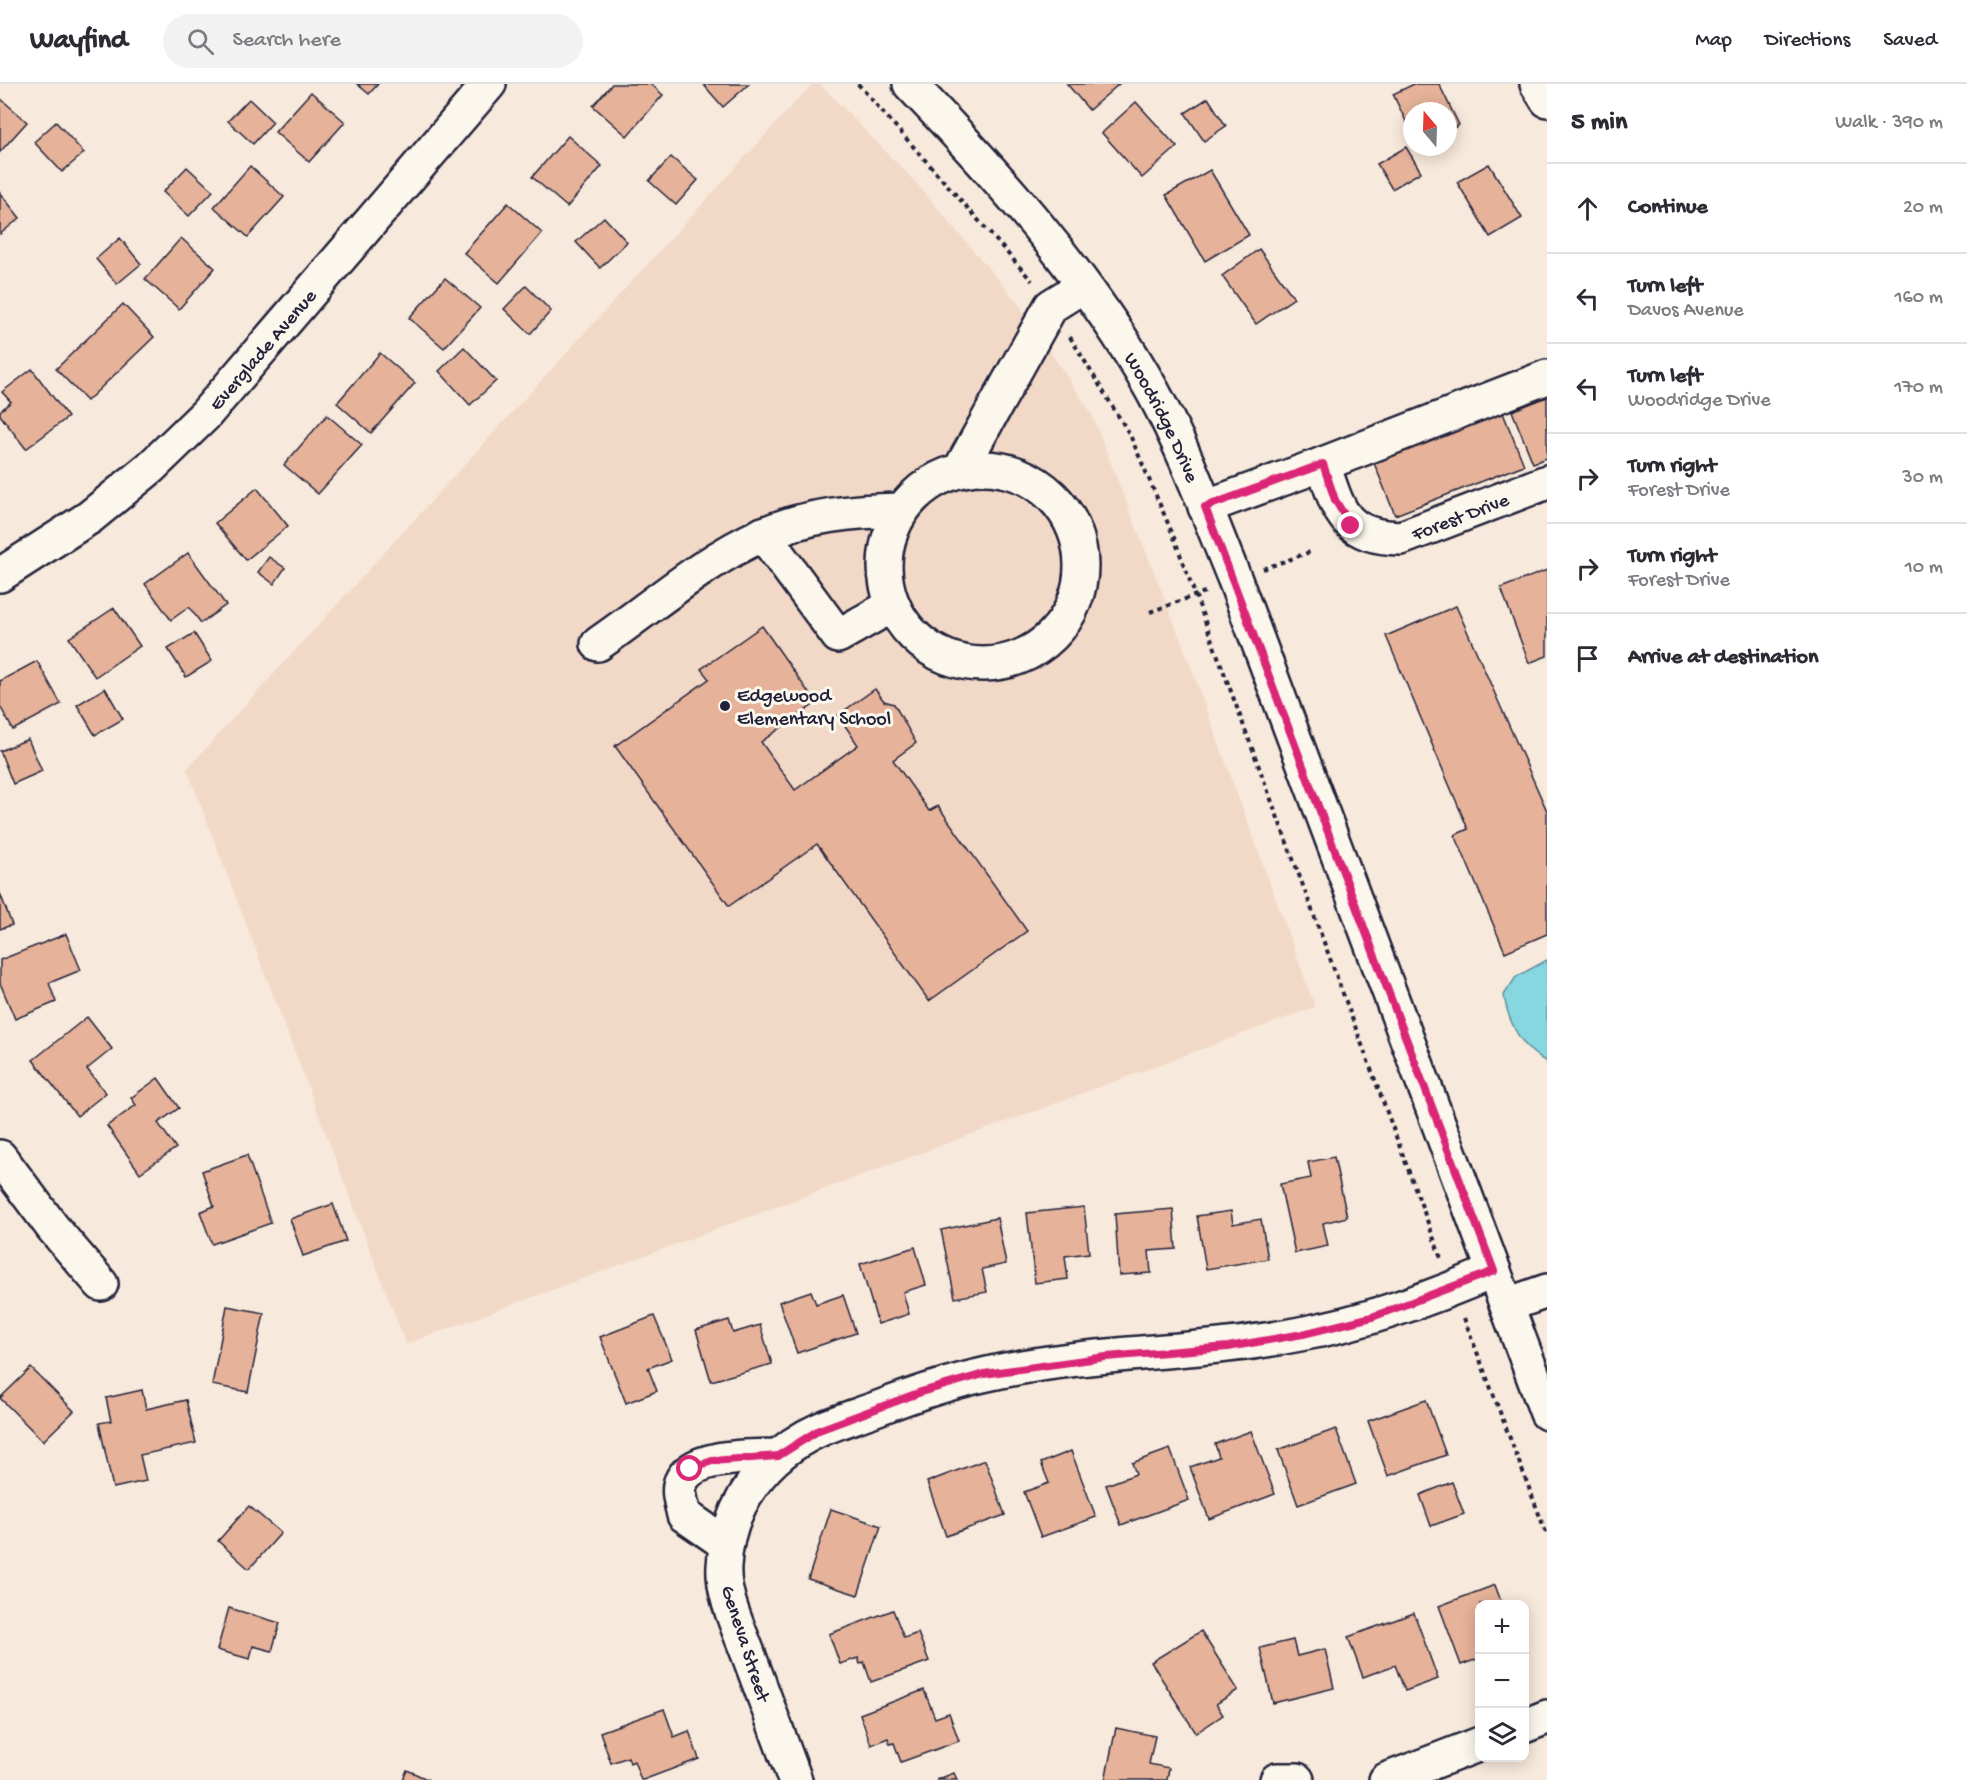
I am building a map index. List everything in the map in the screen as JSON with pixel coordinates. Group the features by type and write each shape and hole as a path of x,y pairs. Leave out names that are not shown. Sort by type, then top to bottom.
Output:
{"street":[{"name":"Everglade Avenue","path":"0,575 90,517 150,468 205,415 489,84"},
{"name":"Woodridge Drive","path":"910,84 1013,198 1083,286 1117,334 1152,391 1181,447 1547,1413"},
{"path":"1537,84 1547,100"},
{"path":"960,470 1051,306 1083,286"},
{"path":"1205,507 1547,377"},
{"name":"Forest Drive","path":"1323,464 1335,500 1351,526 1376,538 1401,538 1547,482"},
{"path":"997,468 1032,480 1060,503 1077,535 1082,571 1074,606 1053,636 1023,657 987,665 951,660 919,642 896,614 884,579 886,543 901,510 927,484 960,470 997,468"},
{"path":"598,644 724,555 763,534 812,519 860,511 901,510"},
{"path":"763,534 838,636 893,604"},
{"path":"0,1157 53,1228 101,1284"},
{"name":"Geneva Street","path":"795,1780 728,1594 723,1569 726,1544 739,1503 759,1474 778,1456 819,1430 921,1392 984,1374 1106,1357 1228,1347 1303,1334 1372,1317 1494,1271"},
{"path":"1507,1305 1547,1290"},
{"path":"726,1544 684,1515 680,1498 681,1482 690,1469 712,1461 778,1456"},
{"path":"1529,1724 1547,1717"},
{"path":"1386,1780 1475,1746"},
{"path":"1277,1780 1297,1780"}],"path":[{"path":"858,84 1029,277"},
{"path":"1084,360 1135,446 1196,595 1440,1255"},
{"path":"1259,571 1310,552"},
{"path":"1150,612 1210,589"},
{"path":"1467,1327 1547,1535"}],"shaded area":[{"name":"Edgewood Elementary School","path":"812,84 820,84 915,182 1017,302 1091,413 1182,643 1315,1007 406,1344 187,769"}],"water":[{"path":"1547,960 1547,1062 1523,1043 1509,1015 1504,995 1516,977"}],"building":[{"path":"357,84 378,84 369,94"},
{"path":"612,84 651,84 663,95 627,136 593,106"},
{"path":"703,84 749,84 723,107"},
{"path":"1067,84 1119,84 1089,110"},
{"path":"1414,84 1439,84 1448,102 1403,102 1403,115 1393,94"},
{"path":"311,92 345,122 309,162 275,132"},
{"path":"0,98 27,122 0,152"},
{"path":"1208,98 1226,126 1204,141 1185,113"},
{"path":"249,99 273,122 253,144 228,121"},
{"path":"1136,102 1177,147 1142,178 1102,133"},
{"path":"56,122 84,153 62,172 34,142"},
{"path":"568,136 602,166 567,207 532,177"},
{"path":"1403,149 1403,156 1411,156 1421,172 1392,189 1377,164"},
{"path":"671,157 698,180 676,205 649,181"},
{"path":"1489,164 1522,218 1490,237 1457,182"},
{"path":"250,166 284,197 248,237 214,207"},
{"path":"187,167 213,191 189,216 163,192"},
{"path":"1210,170 1249,235 1205,261 1166,195"},
{"path":"0,193 20,218 0,234"},
{"path":"508,203 542,233 499,283 464,253"},
{"path":"604,217 627,242 600,268 576,242"},
{"path":"120,238 141,264 117,284 96,259"},
{"path":"181,238 215,268 179,309 145,279"},
{"path":"1259,249 1294,298 1256,324 1222,276"},
{"path":"445,278 480,308 444,348 409,318"},
{"path":"526,286 551,311 530,334 504,309"},
{"path":"123,304 154,337 87,401 56,369"},
{"path":"464,347 496,381 470,405 439,371"},
{"path":"380,353 415,383 371,433 337,403"},
{"path":"32,369 68,417 26,449 0,415 0,411 11,402 2,392"},
{"path":"1547,397 1547,458 1533,463 1512,411"},
{"path":"1503,413 1524,465 1395,515 1374,463"},
{"path":"327,415 362,445 318,494 284,465"},
{"path":"257,488 288,526 246,560 215,523"},
{"path":"188,553 226,605 201,623 189,607 171,620 145,584"},
{"path":"269,557 285,568 274,584 258,572"},
{"path":"1547,570 1547,656 1529,663 1501,588"},
{"path":"1456,606 1547,811 1547,934 1505,952 1455,835 1468,829 1386,636"},
{"path":"114,608 140,646 95,677 69,638"},
{"path":"762,626 816,703 761,742 795,790 858,745 838,715 875,689 884,701 894,704 916,743 893,760 929,811 938,806 1027,931 929,1001 817,844 729,906 615,746 709,679 701,669"},
{"path":"194,633 212,661 186,677 168,649"},
{"path":"37,661 61,704 13,730 0,706 0,681"},
{"path":"105,688 123,719 95,735 77,705"},
{"path":"28,739 42,771 13,784 0,751"},
{"path":"0,893 12,925 0,929"},
{"path":"66,934 81,970 49,983 56,1002 15,1019 0,983 0,960"},
{"path":"87,1017 112,1049 87,1069 106,1093 77,1116 33,1060"},
{"path":"158,1078 179,1108 158,1123 176,1148 140,1173 107,1126 136,1105 131,1098"},
{"path":"247,1155 271,1223 212,1244 200,1212 214,1206 202,1171"},
{"path":"1334,1157 1347,1217 1323,1223 1328,1246 1295,1253 1280,1184 1311,1178 1308,1162"},
{"path":"333,1204 346,1241 303,1256 290,1219"},
{"path":"1084,1207 1089,1253 1065,1256 1068,1279 1035,1283 1027,1213"},
{"path":"1173,1209 1176,1249 1149,1251 1151,1273 1119,1275 1115,1214"},
{"path":"1231,1211 1233,1224 1261,1219 1268,1259 1206,1269 1197,1216"},
{"path":"997,1218 1006,1264 982,1269 987,1292 955,1298 941,1230"},
{"path":"915,1247 926,1285 903,1292 909,1314 878,1324 860,1264"},
{"path":"811,1291 816,1304 843,1295 856,1333 797,1353 779,1302"},
{"path":"227,1306 264,1313 248,1392 212,1385"},
{"path":"654,1316 672,1359 648,1368 657,1391 626,1403 600,1337"},
{"path":"729,1320 733,1333 760,1325 772,1364 711,1381 696,1330"},
{"path":"31,1368 74,1411 43,1441 0,1398"},
{"path":"142,1390 146,1409 186,1400 196,1443 140,1455 146,1481 113,1488 99,1423 111,1421 106,1398"},
{"path":"1426,1400 1446,1455 1388,1476 1368,1421"},
{"path":"1336,1429 1356,1484 1298,1505 1278,1450"},
{"path":"1251,1431 1275,1494 1209,1519 1190,1467 1219,1457 1215,1444"},
{"path":"1170,1449 1189,1500 1121,1525 1106,1485 1136,1474 1132,1463"},
{"path":"1071,1451 1096,1517 1041,1537 1024,1492 1049,1483 1041,1463"},
{"path":"985,1460 1005,1515 946,1536 927,1482"},
{"path":"1452,1482 1464,1514 1431,1526 1420,1495"},
{"path":"249,1506 281,1533 249,1569 218,1541"},
{"path":"831,1509 881,1526 858,1595 808,1579"},
{"path":"1495,1585 1501,1600 1475,1600 1475,1660 1461,1665 1439,1606"},
{"path":"229,1608 280,1623 272,1651 253,1646 250,1659 217,1650"},
{"path":"893,1610 904,1638 918,1633 929,1661 871,1682 864,1662 860,1664 858,1658 840,1664 829,1634"},
{"path":"1414,1613 1438,1679 1405,1691 1395,1665 1363,1677 1348,1637"},
{"path":"1201,1631 1238,1690 1216,1704 1223,1715 1196,1733 1151,1662"},
{"path":"1293,1640 1297,1656 1325,1649 1334,1688 1273,1703 1260,1648"},
{"path":"924,1690 935,1718 949,1713 959,1741 901,1762 894,1743 890,1744 888,1738 871,1745 860,1714"},
{"path":"664,1709 674,1737 689,1731 699,1759 643,1780 641,1780 634,1761 630,1763 628,1757 611,1763 600,1732"},
{"path":"1116,1728 1155,1736 1149,1764 1169,1768 1167,1780 1105,1780"},
{"path":"407,1770 429,1780 403,1780"},
{"path":"954,1773 957,1780 936,1780"}],"place":[{"name":"Edgewood Elementary School","path":"725,706"}],"route":[{"path":"690,1469 712,1461 778,1456 819,1430 921,1392 984,1374 1106,1357 1228,1347 1303,1334 1372,1317 1453,1289 1494,1271 1235,580 1205,507 1323,464 1335,500 1351,526"}]}
